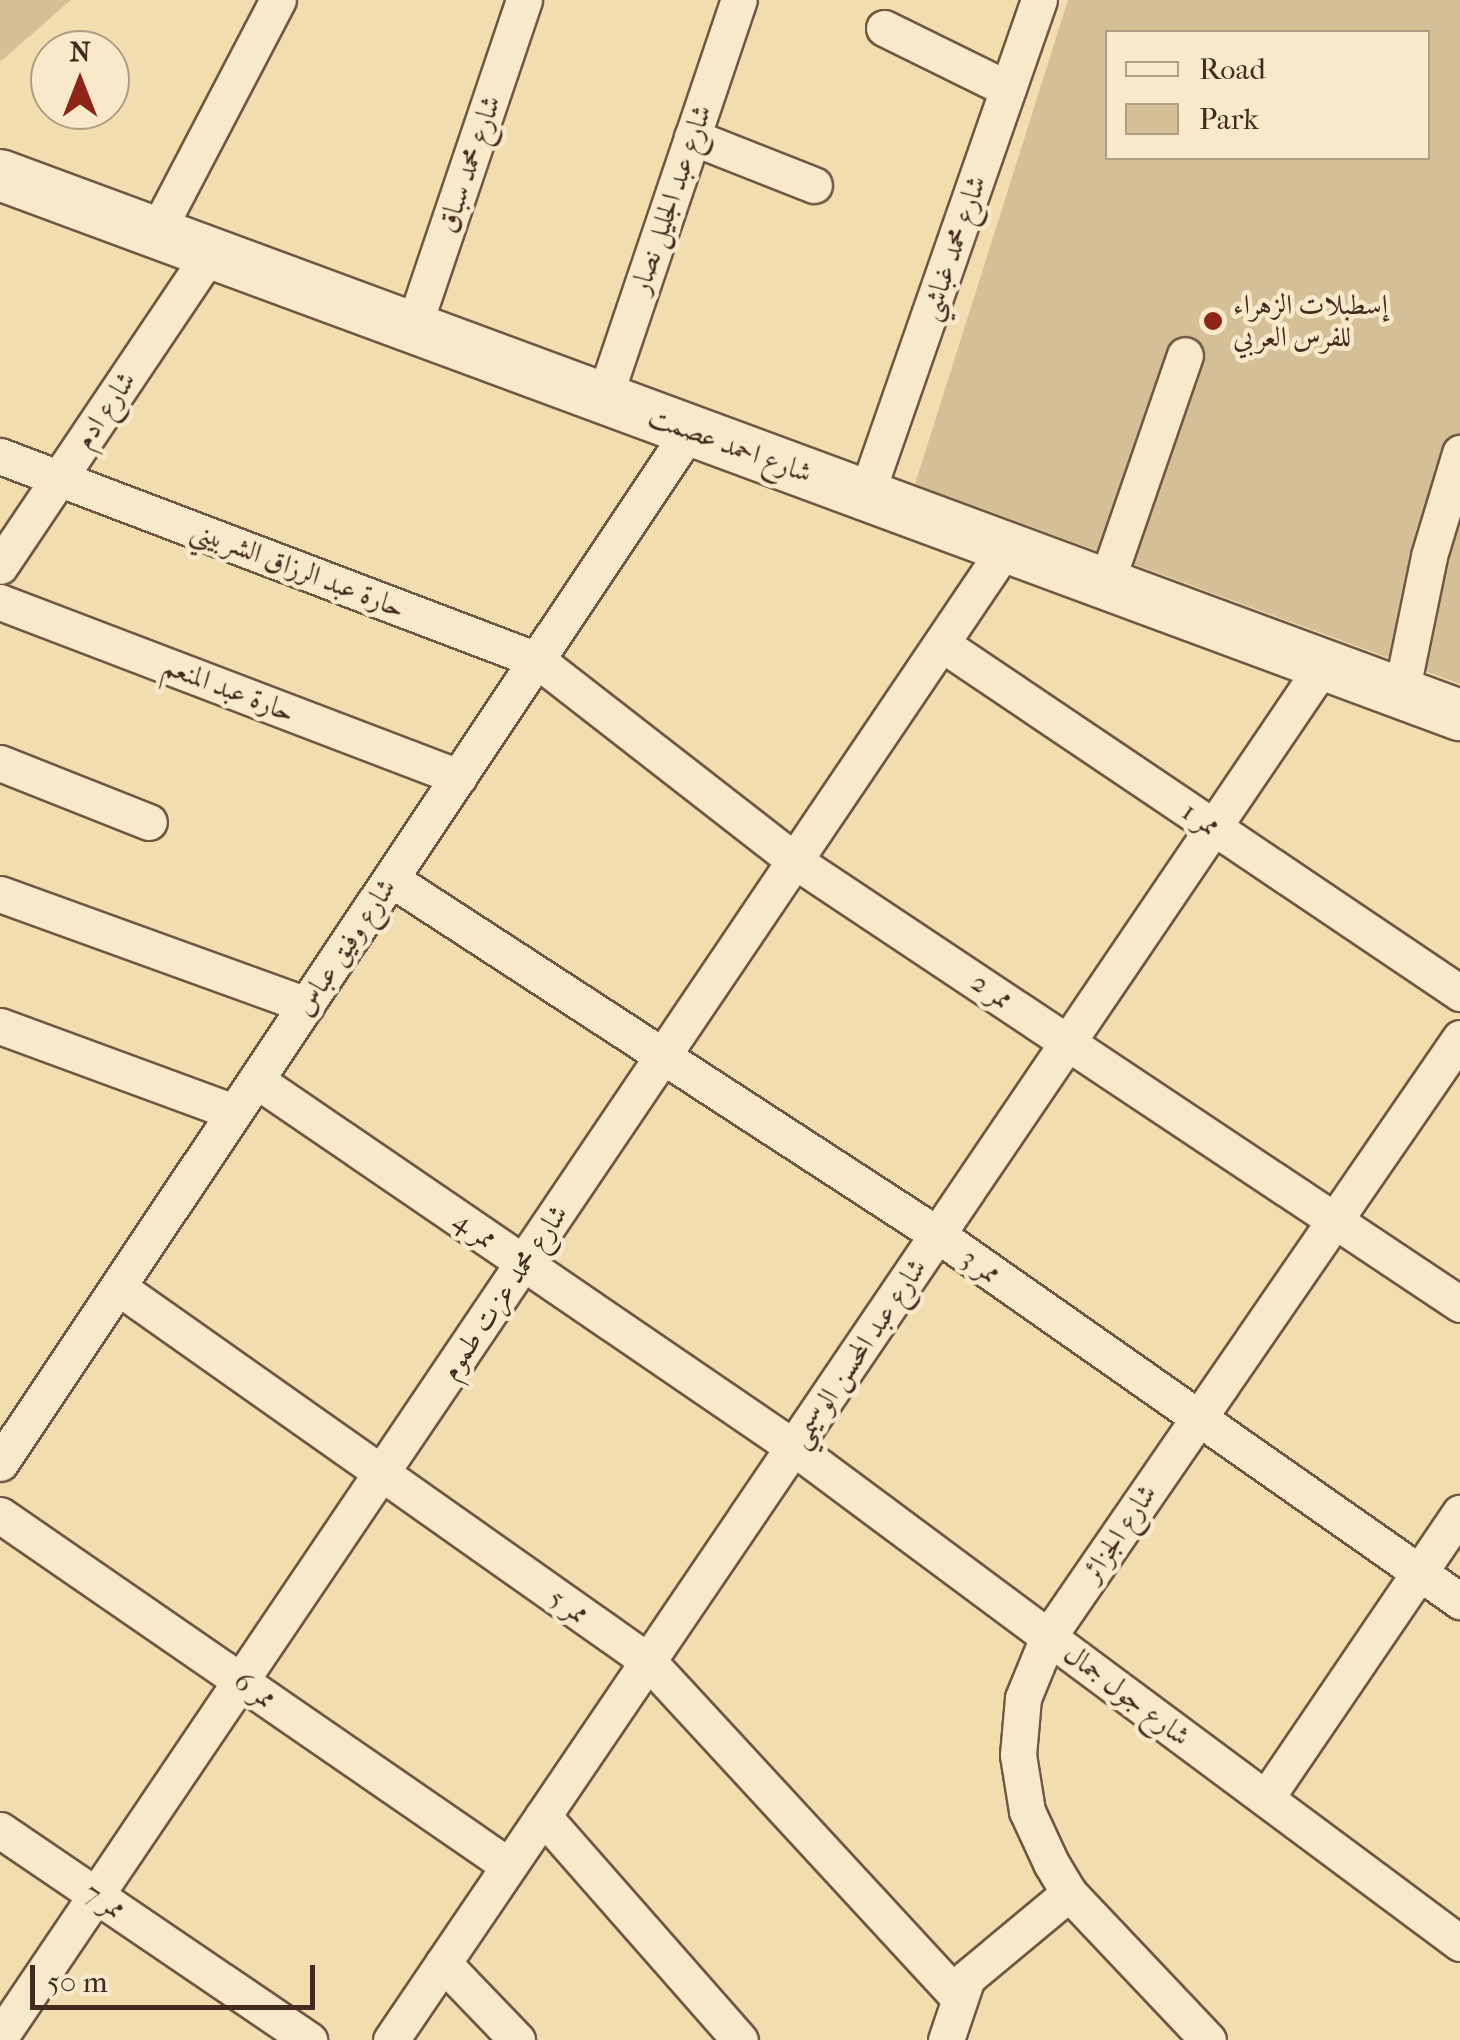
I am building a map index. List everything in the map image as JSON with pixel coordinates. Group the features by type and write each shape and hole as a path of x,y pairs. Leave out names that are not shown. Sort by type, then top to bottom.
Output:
{"main road":[{"name":"شارع احمد عصمت","path":"0,175 1460,714"}],"street":[{"path":"156,232 278,0"},
{"name":"شارع محمد سباق","path":"413,328 524,0"},
{"name":"شارع عبد الجليل نصار","path":"604,398 739,0"},
{"name":"شارع محمد غباشي","path":"866,495 1039,0"},
{"path":"884,28 1008,89"},
{"path":"692,137 814,185"},
{"name":"شارع ادم","path":"0,566 210,253"},
{"path":"1106,584 1185,355"},
{"name":"شارع وفيق عباس","path":"0,1462 690,430"},
{"path":"1400,693 1428,556 1460,452"},
{"name":"حارة عبد الرزاق الشربيني","path":"0,456 537,660"},
{"name":"شارع محمد عزت طموم","path":"0,2037 1006,547"},
{"name":"حارة عبد المنعم","path":"0,602 459,777"},
{"name":"ممر 1","path":"942,644 1460,993"},
{"name":"ممر 2","path":"537,660 796,860 1460,1304"},
{"name":"شارع عبد المحسن الوسيمي","path":"391,2040 1324,664"},
{"path":"0,763 149,822"},
{"name":"ممر 3","path":"390,879 938,1236 1460,1602"},
{"path":"0,894 306,1005"},
{"path":"2,1031 234,1112"},
{"name":"شارع الجزائر","path":"1208,2040 1069,1893 1027,1811 1018,1755 1023,1698 1048,1637 1460,1038"},
{"name":"ممر 4","path":"256,1080 793,1448"},
{"name":"ممر 5","path":"118,1286 648,1662 957,1996"},
{"name":"شارع جول جمال","path":"793,1448 1460,1943"},
{"path":"1266,1798 1460,1513"},
{"name":"ممر 6","path":"0,1515 509,1866"},
{"path":"543,1816 740,2040"},
{"name":"ممر 7","path":"0,1830 309,2040"},
{"path":"946,2040 957,1996 967,1978 1069,1893"},
{"path":"443,1963 517,2040"}],"green space":[{"path":"0,0 71,0 37,30 30,30 30,36 0,62"},
{"name":"إسطبلات الزهراء للفرس العربي","path":"1068,0 1460,0 1460,684 915,484"}],"place":[{"name":"إسطبلات الزهراء للفرس العربي","path":"1213,321"}]}
